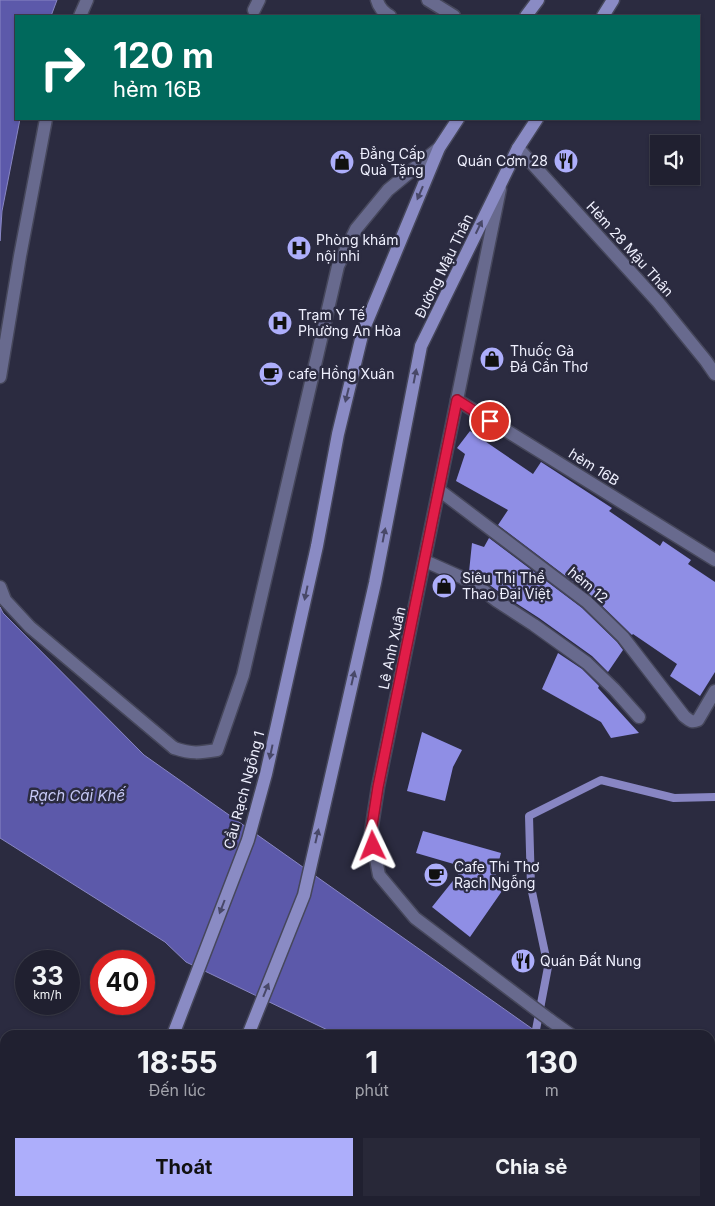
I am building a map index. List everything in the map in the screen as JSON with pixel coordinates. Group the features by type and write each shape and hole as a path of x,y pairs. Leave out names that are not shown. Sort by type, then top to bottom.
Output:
{"main road":[{"path":"527,15 538,0"},
{"path":"604,15 613,0"},
{"path":"439,148 457,120"},
{"name":"Đường Mậu Thân","path":"250,1030 304,895 375,583 421,346 518,148 536,120"},
{"name":"Cầu Rạch Ngỗng 1","path":"175,1030 248,840 266,774 317,546 338,434 363,331 439,148"}],"street":[{"path":"80,15 87,0"},
{"path":"377,0 382,12 388,15"},
{"path":"428,0 452,15"},
{"path":"0,377 20,256 46,120"},
{"path":"0,587 5,600 30,627 174,748 188,753 218,750 245,666 338,266 356,229 388,190 439,148"},
{"name":"Hẻm 28 Mậu Thân","path":"518,148 658,302 715,374"},
{"name":"Lê Anh Xuân","path":"502,181 378,787 371,832 379,875 414,918 564,1030"},
{"name":"hẻm 16B","path":"457,400 715,560"},
{"name":"hẻm 12","path":"439,490 587,602 623,637 684,716 694,722 698,720 715,691"},
{"path":"424,561 463,578 480,588 587,663 639,717"}],"water":[{"path":"0,0 57,0 51,15 15,15 15,120 20,120 2,211 0,241"},
{"name":"Rạch Cái Khế","path":"0,607 3,613 144,755 534,1030 328,1030 186,962 165,942 0,838"}],"building":[{"path":"470,431 533,474 541,462 612,508 609,511 660,546 663,541 691,560 688,564 715,582 715,672 700,696 670,676 677,664 632,635 592,596 498,525 508,510 456,481 465,454 457,448"},
{"path":"489,538 582,608 617,642 623,650 608,672 592,656 469,572 472,543 484,547"},
{"path":"558,653 582,669 639,733 611,738 601,722 542,689"},
{"path":"422,732 462,750 453,767 445,801 407,791"},
{"path":"423,831 501,853 495,876 509,881 470,937 432,907 464,867 416,853"}],"waterway":[{"path":"536,1030 548,967 531,887 529,816 601,780 674,798 715,797"}],"place":[{"name":"Quán Cơm 28","path":"566,161"},
{"name":"Đẳng Cấp Quà Tặng","path":"342,162"},
{"name":"Phòng khám nội nhi","path":"299,248"},
{"name":"Trạm Y Tế Phường An Hòa","path":"280,323"},
{"name":"Thuốc Gà Đá Cần Thơ","path":"492,359"},
{"name":"cafe Hồng Xuân","path":"271,374"},
{"name":"Siêu Thị Thể Thao Đại Việt","path":"444,586"},
{"name":"Cafe Thi Thơ Rạch Ngỗng","path":"436,875"},
{"name":"Quán Đất Nung","path":"523,961"}],"route":[{"path":"373,846 371,832 378,787 457,400 490,421"}]}
